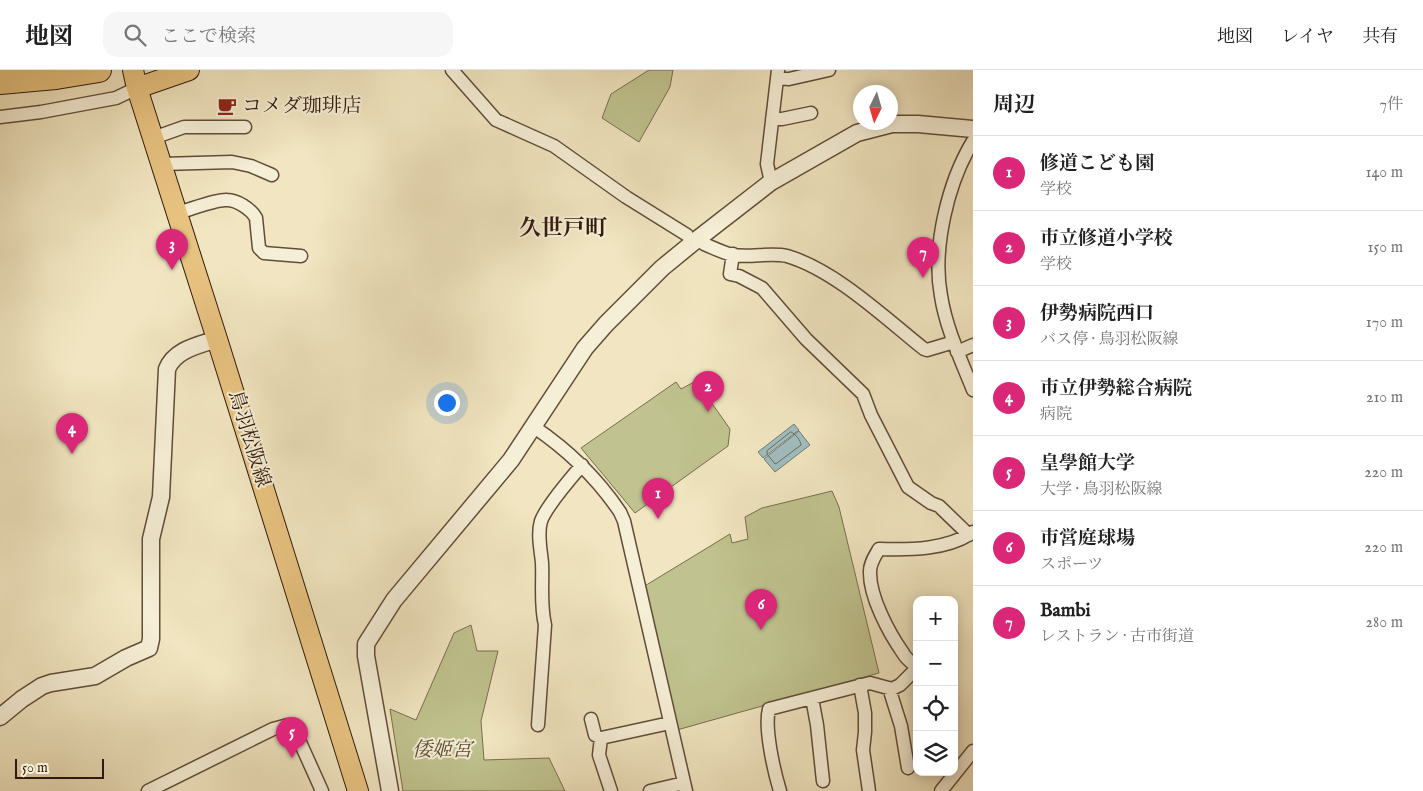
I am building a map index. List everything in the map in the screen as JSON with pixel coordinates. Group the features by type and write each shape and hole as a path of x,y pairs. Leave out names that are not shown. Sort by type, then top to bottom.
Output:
{"highway":[{"path":"0,82 56,77 97,70"}],"main road":[{"path":"135,79 189,70"},
{"name":"鳥羽松阪線","path":"135,79 358,791"}],"street":[{"path":"452,70 496,120 554,146 626,198 687,235"},
{"path":"771,182 767,164 778,74 789,79 829,70"},
{"path":"0,117 116,98 135,79"},
{"path":"772,119 782,119 811,113"},
{"path":"390,791 366,656 366,644 394,600 511,460 585,348 606,324 694,241 771,182 857,132 892,124 918,124 973,129"},
{"path":"153,138 184,127 245,127"},
{"path":"973,141 961,164 952,189 944,222 939,277 940,295 956,347 973,390"},
{"path":"162,164 232,162 251,166 272,175"},
{"path":"177,213 221,201 232,201 254,214 260,248 264,253 301,256"},
{"path":"704,244 733,254 778,255 792,258 817,269 853,293 924,349 973,345"},
{"path":"733,254 730,274 739,276 762,288 806,339 863,394 871,415 908,487 931,503 939,506 971,533 959,541 936,547 879,549 871,564 873,590 883,617 904,655 913,663"},
{"path":"0,716 42,686 95,676 126,658 149,648 151,639 151,539 161,497 167,369 170,362 179,353 218,339"},
{"path":"534,427 561,446 582,465 616,505 624,521 685,787 650,791"},
{"path":"538,725 545,625 542,611 541,521 556,497 582,465"},
{"path":"780,791 770,744 767,717 769,709 870,683 889,688 900,685 913,671"},
{"path":"860,685 865,713 863,750 869,791"},
{"path":"889,688 901,726 908,768"},
{"path":"812,698 823,781"},
{"path":"592,719 596,735 601,738 670,722"},
{"path":"148,791 273,729 288,725 295,731 322,791"},
{"path":"601,738 599,755 611,791"},
{"path":"941,791 973,751"}],"green space":[{"path":"649,70 673,70 670,87 639,142 602,118 611,94"},
{"path":"696,381 730,429 728,446 635,513 581,448 676,382 681,389"},
{"path":"832,491 839,507 879,673 677,730 643,587 730,534 732,543 748,539 745,517 762,508"},
{"name":"倭姬宮","path":"471,625 477,651 498,651 481,721 484,760 549,758 565,791 403,791 390,709 416,720 454,633"}],"water":[{"path":"794,424 799,430 763,458 758,452"},
{"path":"799,431 810,445 775,472 764,459"}],"place":[{"name":"コメダ珈琲店","path":"227,106"},
{"name":"伊勢病院西口","path":"172,270"},
{"name":"Bambi","path":"923,278"},
{"name":"市立修道小学校","path":"708,412"},
{"name":"市立伊勢総合病院","path":"72,454"},
{"name":"修道こども園","path":"658,519"},
{"name":"市営庭球場","path":"761,630"},
{"name":"皇學館大学","path":"292,758"}],"district":[{"name":"久世戸町","path":"563,229"}]}
